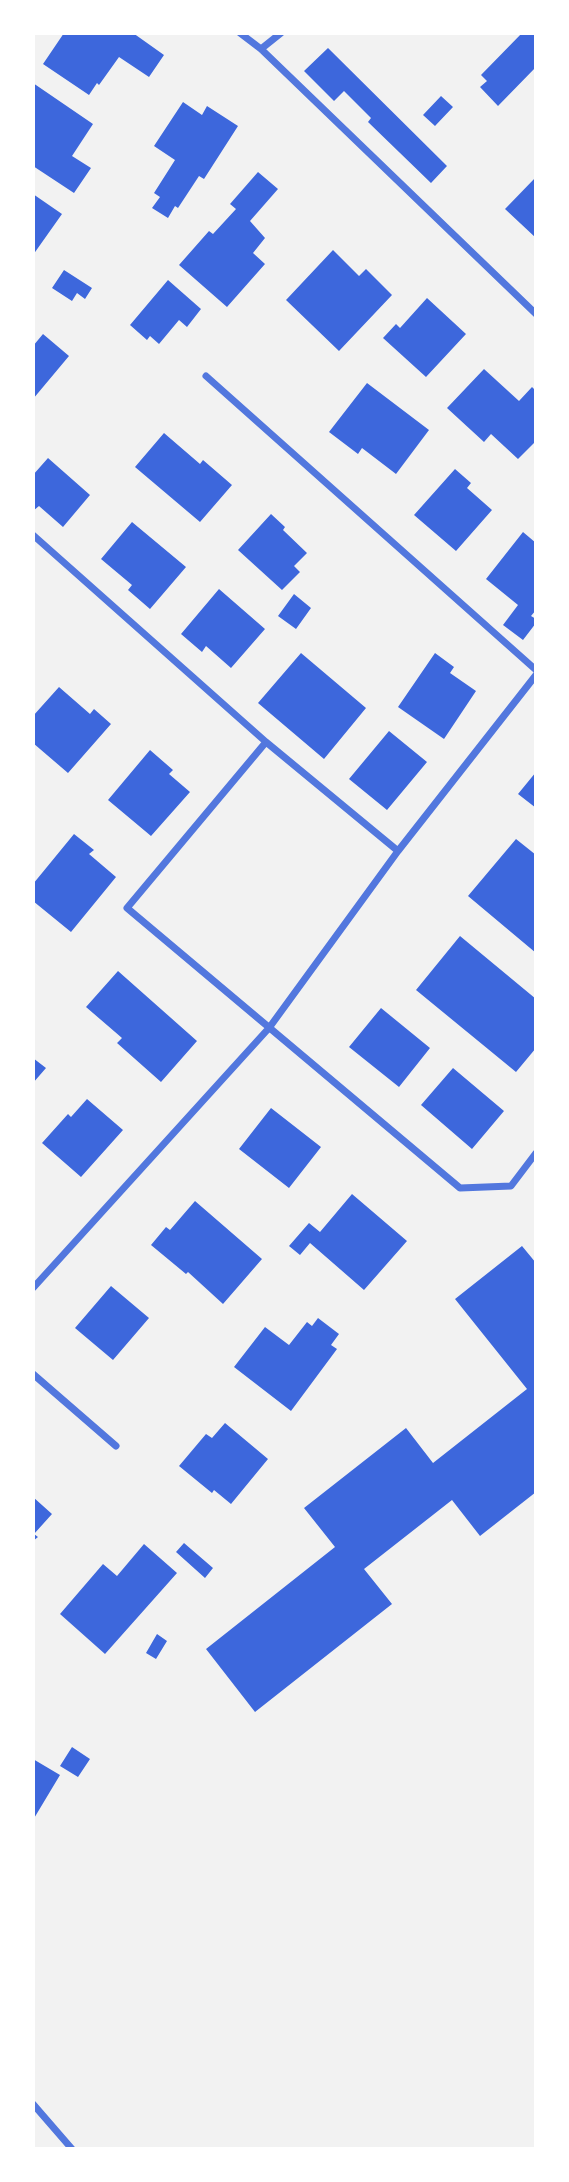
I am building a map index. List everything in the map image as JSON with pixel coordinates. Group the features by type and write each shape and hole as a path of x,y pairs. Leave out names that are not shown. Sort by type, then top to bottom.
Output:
{"street":[{"path":"240,33 261,49 536,314"},
{"path":"261,49 281,33"},
{"path":"33,1288 269,1028 398,852 536,672 206,376"},
{"path":"33,535 266,742 398,852"},
{"path":"266,742 127,908 460,1188 511,1186 536,1153"},
{"path":"33,1374 116,1446"},
{"path":"33,2104 72,2149"}],"building":[{"path":"64,33 133,33 164,55 149,77 119,57 89,95 43,64"},
{"path":"522,33 536,33 536,67 498,106 480,87 487,81 481,75"},
{"path":"328,48 447,166 431,183 368,122 371,118 344,91 334,101 304,71"},
{"path":"33,83 93,124 72,156 91,168 74,193 33,166"},
{"path":"441,96 453,107 435,126 423,115"},
{"path":"183,102 202,115 207,106 238,126 204,179 199,176 178,208 175,206 168,218 152,208 160,197 154,193 175,160 154,146"},
{"path":"258,172 278,189 250,221 265,238 253,253 265,264 227,307 179,265 209,231 213,234 236,209 230,204"},
{"path":"536,177 536,238 505,209"},
{"path":"33,194 62,214 33,255"},
{"path":"333,250 359,276 366,269 392,295 339,351 286,300"},
{"path":"64,270 92,288 85,299 77,293 72,301 52,288"},
{"path":"168,280 201,309 187,327 179,320 159,344 150,336 147,340 130,325"},
{"path":"427,298 466,334 426,377 383,338 396,324 400,328"},
{"path":"43,334 69,356 33,399 33,346"},
{"path":"484,369 519,401 532,387 536,391 536,441 518,459 491,434 484,442 447,408"},
{"path":"367,383 429,430 396,474 362,448 358,454 329,432"},
{"path":"164,433 200,464 203,460 232,485 200,522 135,467"},
{"path":"48,458 90,495 63,527 39,506 33,511 33,475"},
{"path":"455,469 471,483 467,488 492,510 456,551 414,515"},
{"path":"271,514 307,553 294,566 300,572 282,590 238,550"},
{"path":"132,522 186,567 150,609 128,590 132,585 101,559"},
{"path":"523,532 536,543 536,610 531,616 536,619 536,623 523,640 503,625 518,605 486,579"},
{"path":"219,589 265,629 231,668 206,646 202,652 181,634"},
{"path":"294,594 311,608 296,629 278,616"},
{"path":"301,653 366,708 324,759 258,703"},
{"path":"435,653 454,667 450,673 476,691 444,739 398,707"},
{"path":"59,687 90,714 94,709 111,724 68,773 33,743 33,716"},
{"path":"389,731 427,762 387,810 349,779"},
{"path":"150,750 173,770 169,774 190,792 151,836 108,800"},
{"path":"536,772 536,808 518,794"},
{"path":"74,834 94,850 89,854 116,877 71,932 33,901 33,884"},
{"path":"516,839 536,855 536,953 468,896"},
{"path":"460,936 536,999 536,1048 516,1072 416,990"},
{"path":"118,971 197,1041 161,1082 117,1043 122,1038 86,1007"},
{"path":"381,1008 430,1048 399,1087 349,1047"},
{"path":"33,1058 46,1068 33,1083"},
{"path":"453,1068 504,1111 472,1149 421,1105"},
{"path":"87,1099 123,1130 81,1177 42,1143 68,1114 71,1117"},
{"path":"271,1108 321,1147 289,1188 239,1149"},
{"path":"352,1194 407,1241 364,1290 310,1243 300,1255 289,1246 309,1223 320,1232"},
{"path":"195,1201 262,1259 223,1304 188,1272 186,1274 151,1245 166,1227 170,1230"},
{"path":"522,1246 536,1263 536,1492 480,1536 452,1500 364,1569 392,1604 255,1712 206,1649 335,1547 304,1508 406,1428 433,1463 527,1389 455,1299"},
{"path":"111,1286 149,1318 113,1360 75,1328"},
{"path":"318,1318 339,1334 331,1345 337,1349 291,1411 234,1367 265,1327 289,1345 307,1322 312,1326"},
{"path":"225,1423 268,1459 231,1504 214,1490 212,1493 179,1466 206,1434 212,1438"},
{"path":"33,1497 52,1514 34,1534 38,1537 33,1541"},
{"path":"184,1543 213,1568 205,1578 176,1552"},
{"path":"144,1544 177,1573 105,1654 60,1614 103,1564 117,1576"},
{"path":"157,1634 167,1641 156,1659 146,1653"},
{"path":"72,1747 90,1759 78,1777 60,1766"},
{"path":"33,1759 60,1775 33,1820"}]}
